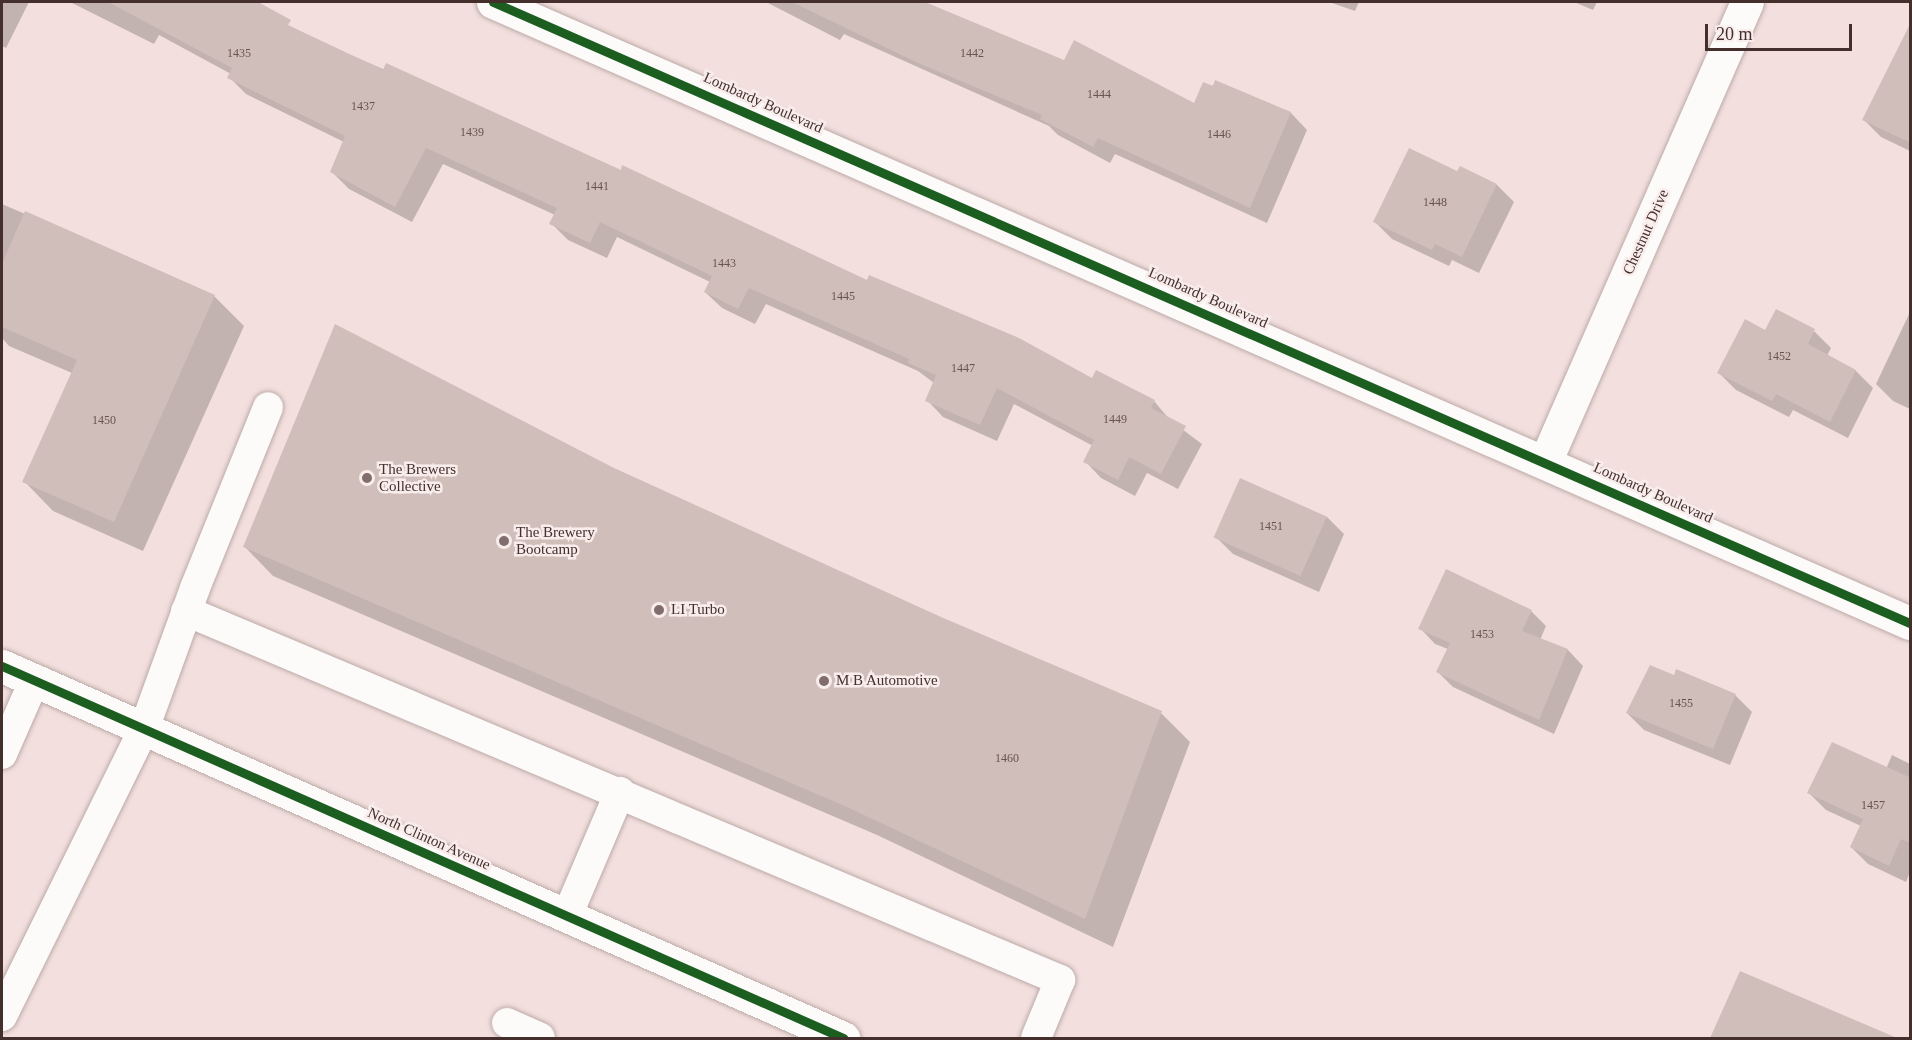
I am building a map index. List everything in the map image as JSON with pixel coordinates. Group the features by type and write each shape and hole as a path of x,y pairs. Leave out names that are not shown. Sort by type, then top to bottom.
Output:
{"street":[{"name":"Lombardy Boulevard","path":"493,2 1911,623"},
{"name":"Chestnut Drive","path":"1545,462 1747,2"},
{"name":"North Clinton Avenue","path":"2,666 843,1038"}],"lane":[{"path":"2,1016 144,729 186,611 268,407"},
{"path":"186,611 620,792 1060,980 1036,1038"},
{"path":"2,754 34,681"},
{"path":"567,916 620,792"},
{"path":"507,1023 540,1038"}],"building":[{"path":"108,2 258,2 291,20 288,25 383,70 386,63 621,170 622,165 867,280 869,275 1019,338 1092,378 1096,370 1155,400 1151,408 1186,426 1161,474 1129,457 1118,480 1083,462 1094,440 997,388 980,425 925,401 936,375 908,363 909,359 749,288 738,309 704,292 712,276 600,222 590,243 549,224 557,208 426,148 395,207 330,172 345,136 227,78 232,68"},
{"path":"792,2 925,2 1064,60 1074,40 1194,103 1203,82 1213,86 1215,80 1291,112 1250,208 1098,138 1093,147 1040,119 1042,115 918,63"},
{"path":"1911,22 1911,143 1862,120"},
{"path":"1409,148 1457,171 1460,166 1497,184 1462,257 1435,244 1432,250 1373,222"},
{"path":"25,211 215,295 114,522 22,482 77,360 2,327 2,264"},
{"path":"1776,309 1815,329 1808,344 1856,370 1830,422 1776,394 1772,401 1717,373 1745,319 1765,330"},
{"path":"335,324 612,467 941,617 1162,711 1085,919 847,807 243,547"},
{"path":"1240,478 1327,517 1300,576 1214,537"},
{"path":"1446,569 1532,610 1522,631 1568,649 1539,720 1436,672 1450,643 1418,629"},
{"path":"1650,665 1674,675 1676,669 1736,694 1713,749 1626,713"},
{"path":"1832,742 1911,778 1911,843 1901,839 1889,866 1850,847 1863,819 1807,793"},
{"path":"1740,971 1897,1038 1710,1038"}],"cycle path":[{"path":"493,2 1910,623"},
{"path":"2,666 843,1038"}],"place":[{"name":"The Brewers Collective","path":"367,478"},
{"name":"The Brewery Bootcamp","path":"504,541"},
{"name":"LI Turbo","path":"659,610"},
{"name":"M B Automotive","path":"824,681"}]}
